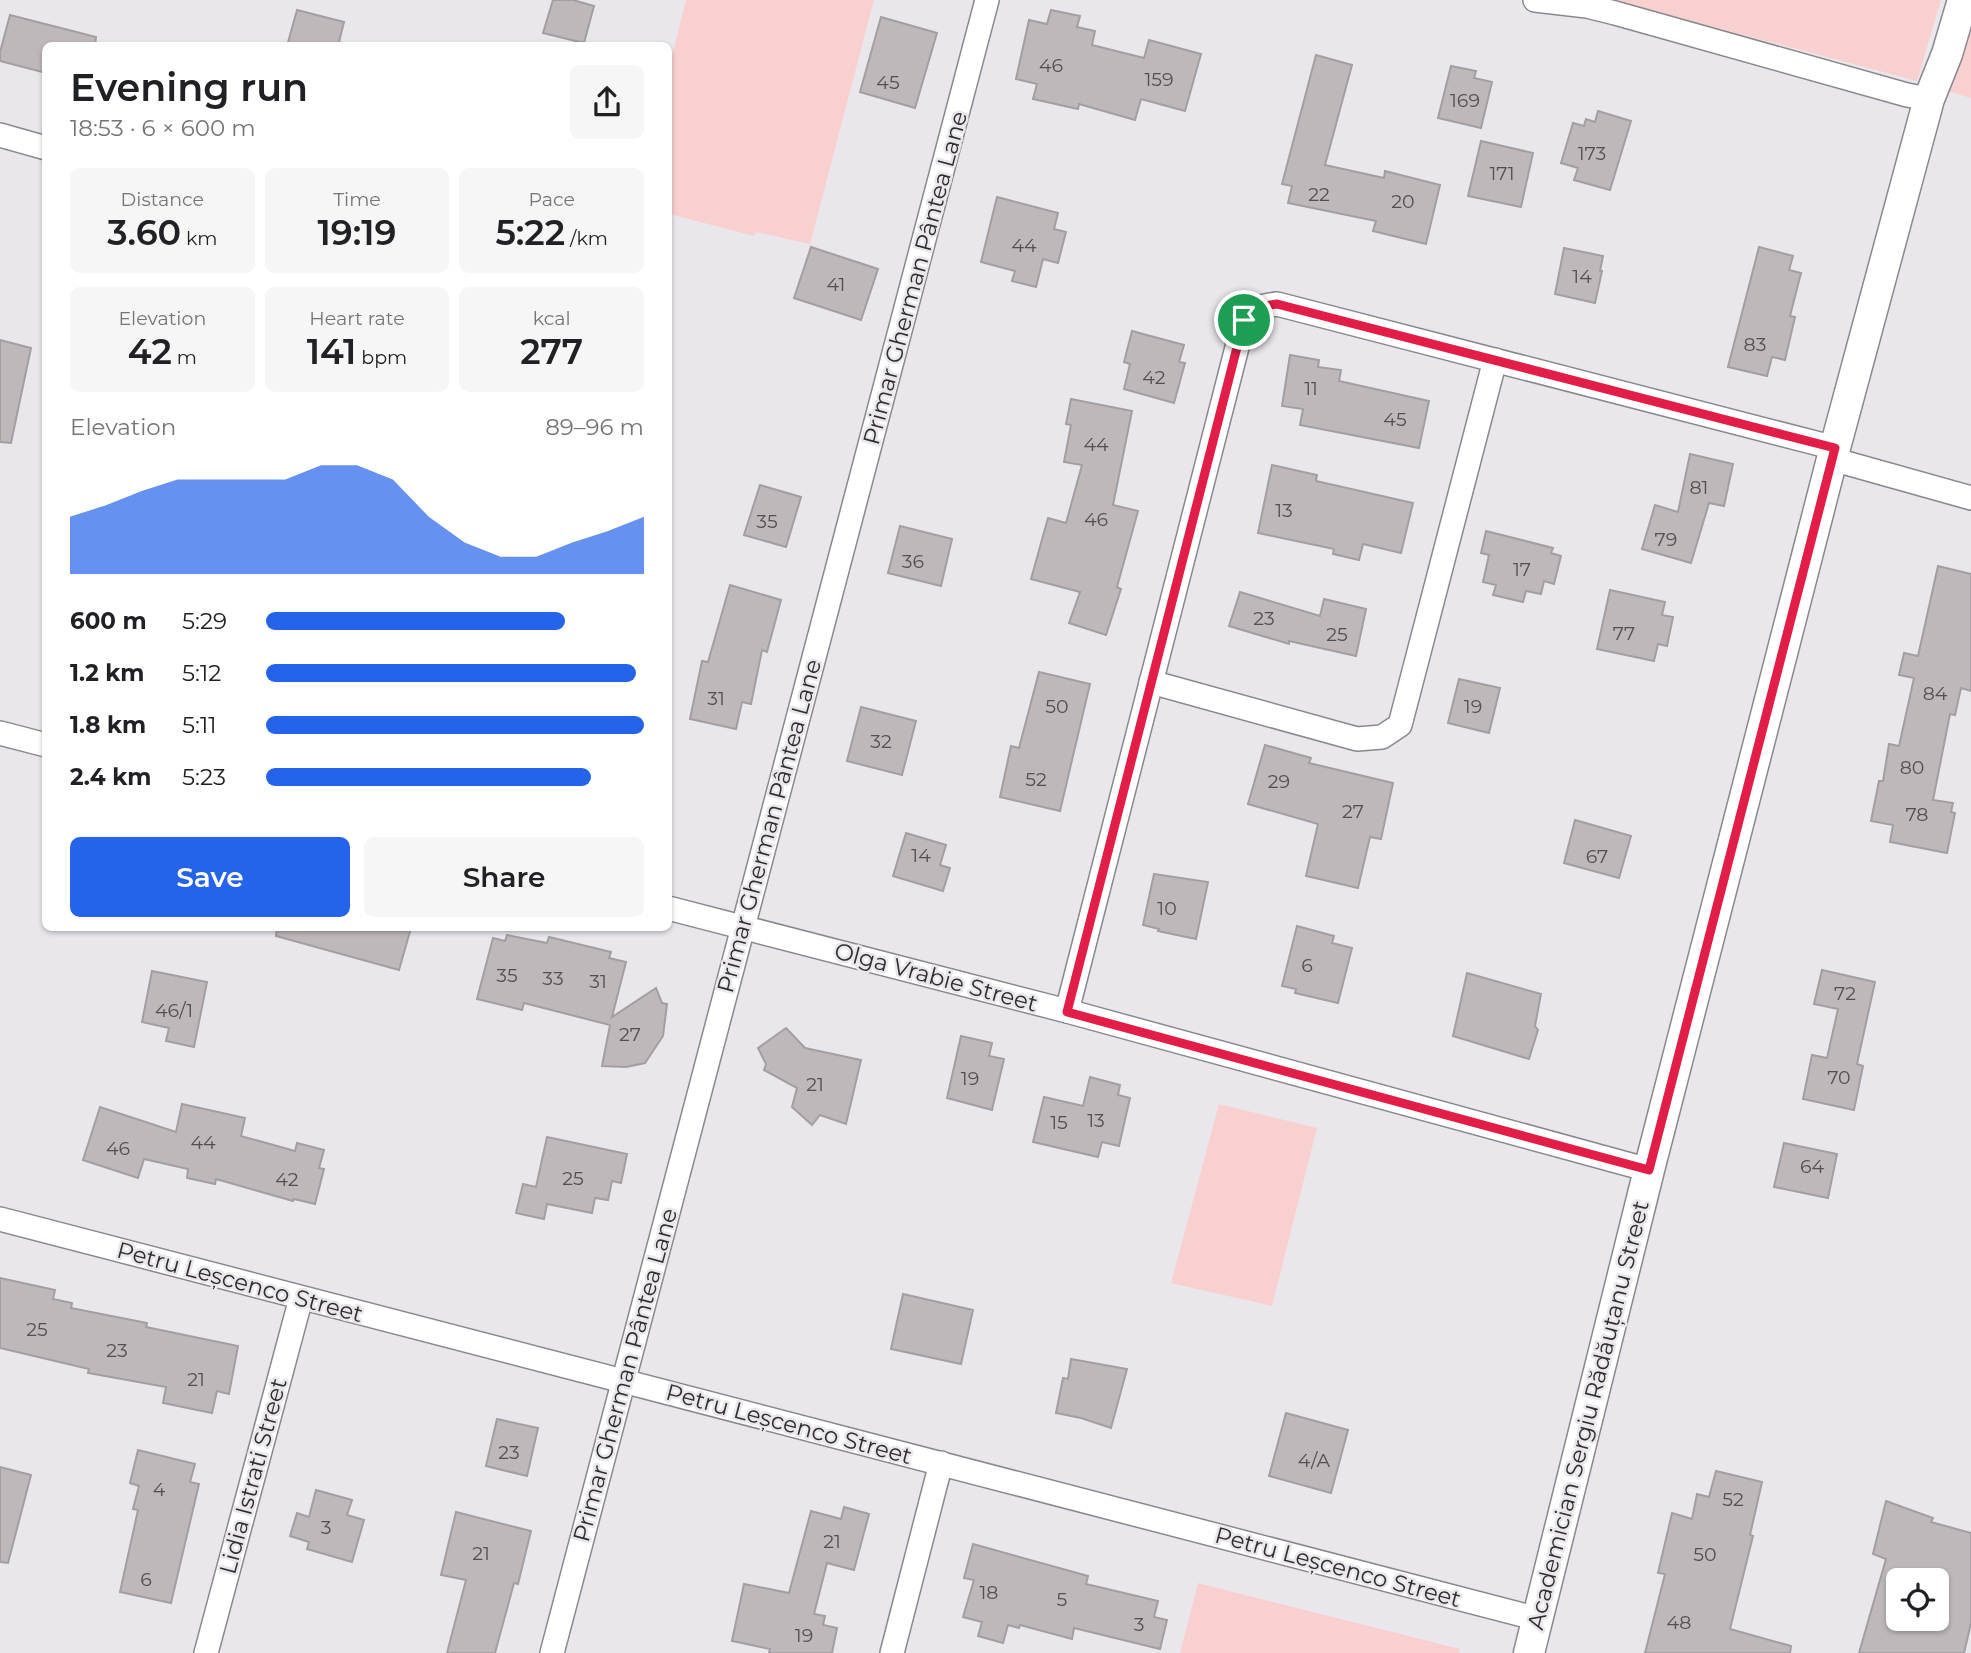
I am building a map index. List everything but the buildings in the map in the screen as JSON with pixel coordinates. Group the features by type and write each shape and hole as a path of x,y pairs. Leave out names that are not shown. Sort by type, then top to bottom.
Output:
{"street":[{"name":"Primar Gherman Pântea Lane","path":"552,1653 988,0"},
{"path":"1535,0 1587,6 1615,13 1929,99"},
{"name":"Academician Sergiu Rădăuțanu Street","path":"1529,1653 1649,1170 1833,454 1929,99 1947,54 1963,0"},
{"path":"0,135 42,147"},
{"path":"1067,1012 1244,320 1259,306 1277,304 1495,360 1833,454 1971,498"},
{"path":"1151,682 1357,738 1382,737 1400,725 1495,360"},
{"path":"0,733 42,744"},
{"name":"Olga Vrabie Street","path":"672,909 1067,1012 1649,1170"},
{"name":"Petru Leșcenco Street","path":"0,1219 1538,1619"},
{"name":"Lidia Istrati Street","path":"206,1653 301,1298"},
{"path":"892,1653 941,1464"}],"shaded area":[{"path":"686,0 874,0 810,244 757,232 754,236 672,215 672,56"},
{"path":"1612,0 1941,0 1917,81"},
{"path":"1971,14 1971,98 1947,91"},
{"path":"1219,1104 1317,1128 1272,1306 1171,1283"},
{"path":"1198,1583 1460,1649 1459,1653 1180,1653"}],"route":[{"path":"1277,304 1835,448 1649,1170 1067,1012 1244,320 1259,306 1277,304"}]}
